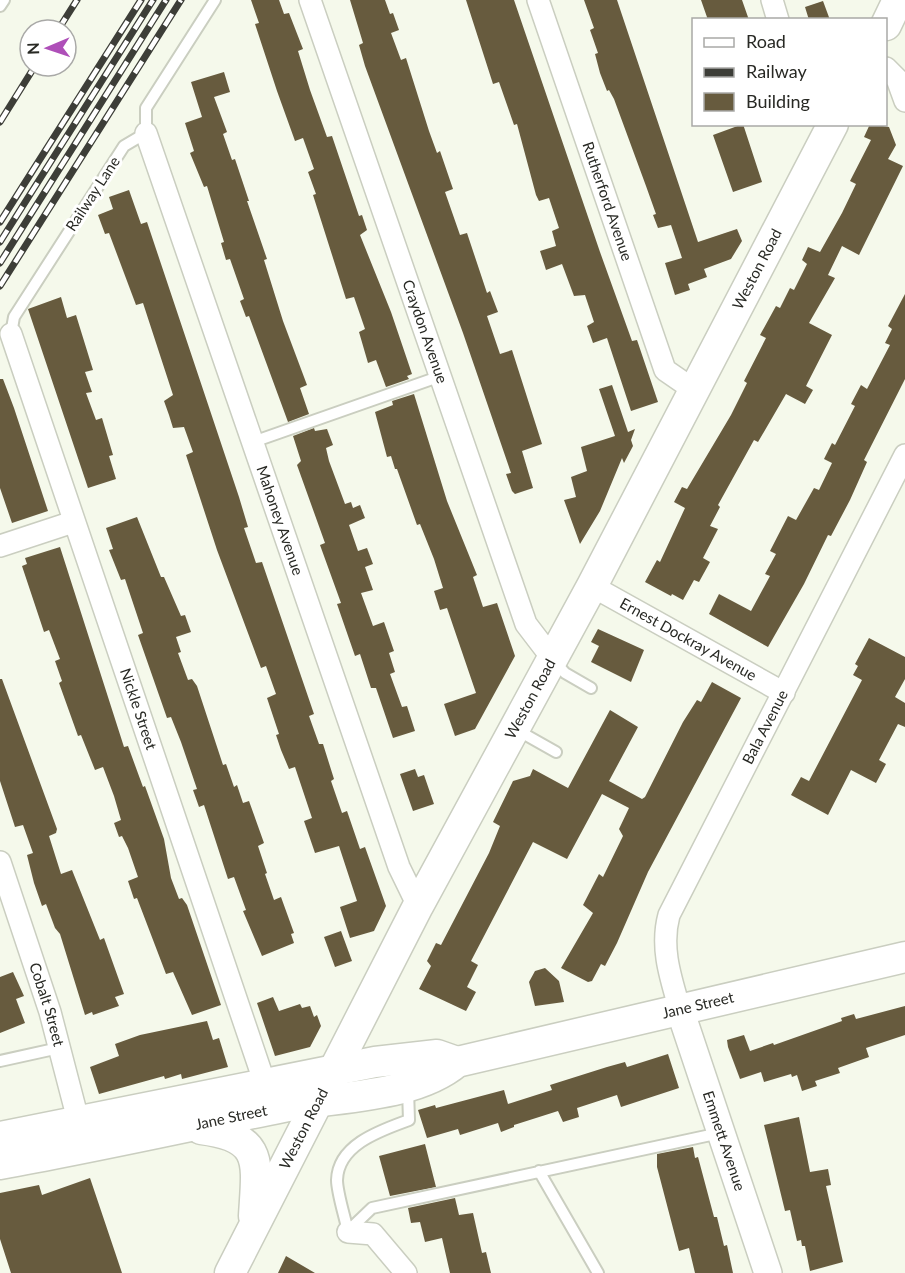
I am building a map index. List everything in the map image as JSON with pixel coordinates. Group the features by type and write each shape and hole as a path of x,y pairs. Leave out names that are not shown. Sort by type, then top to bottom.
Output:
{"main road":[{"path":"887,21 898,0"},
{"name":"Weston Road","path":"230,1273 418,906 592,586 833,126"},
{"name":"Jane Street","path":"0,1137 82,1135 192,1128 317,1101 408,1087 443,1074 458,1062 905,957"},
{"name":"Jane Street","path":"0,1164 82,1135 265,1084 333,1069 437,1055 458,1062"},
{"path":"192,1128 234,1135 253,1154 257,1166 253,1227"}],"street":[{"name":"Craydon Avenue","path":"310,0 526,624 552,658"},
{"name":"Rutherford Avenue","path":"538,0 665,370 694,390"},
{"path":"772,0 777,18"},
{"path":"887,70 897,79 905,101"},
{"name":"Mahoney Avenue","path":"146,134 396,856 418,906"},
{"name":"Nickle Street","path":"11,334 73,522 261,1065 265,1084"},
{"name":"Bala Avenue","path":"680,1010 667,961 665,927 669,915 905,455"},
{"path":"0,546 73,522"},
{"name":"Ernest Dockray Avenue","path":"592,586 784,693"},
{"name":"Cobalt Street","path":"0,862 50,1011 82,1135"},
{"name":"Emmett Avenue","path":"680,1010 768,1273"},
{"path":"348,1232 373,1234 406,1273"}],"lane":[{"path":"0,6 4,0"},
{"path":"146,134 146,108 215,0"},
{"name":"Railway Lane","path":"11,334 14,317 124,146 146,134"},
{"path":"253,442 441,376"},
{"path":"552,658 565,673 591,688"},
{"path":"513,728 556,752"},
{"path":"0,1061 59,1048"},
{"path":"348,1232 338,1189 339,1169 345,1158 369,1134 409,1120 408,1087"},
{"path":"348,1232 372,1208 722,1132"},
{"path":"539,1171 598,1273"}],"building":[{"path":"251,0 279,0 284,14 289,13 303,49 298,51 310,90 327,137 332,136 359,216 362,215 367,230 360,235 391,312 412,374 407,376 409,379 386,387 376,360 368,363 359,332 365,329 354,297 346,299 313,195 316,194 308,172 314,169 303,138 295,141 255,24 259,23"},
{"path":"350,0 385,0 390,14 393,13 399,30 391,33 401,60 406,58 429,131 437,153 440,151 453,189 445,192 460,235 467,233 487,293 490,291 498,312 487,316 500,354 512,350 542,444 522,451 533,488 515,494 512,491 506,474 511,473 463,333 365,66 359,45 363,43"},
{"path":"466,0 514,0 600,252 632,341 637,340 658,402 631,411 607,338 593,343 587,326 594,322 585,295 574,296 562,264 546,270 540,251 556,246 552,231 559,228 549,198 539,201 536,195 517,124 514,125 499,82 493,84"},
{"path":"584,0 617,0 698,242 737,229 742,241 731,259 704,269 707,277 688,284 690,290 675,295 665,263 682,258 671,225 658,228 653,215 656,214 614,99 609,90 607,91 600,73 595,54 598,53 590,30 594,28"},
{"path":"701,0 742,0 748,18 707,18"},
{"path":"823,1 829,18 808,18 805,7"},
{"path":"224,72 230,92 214,97 227,132 223,134 232,160 235,159 267,259 264,260 283,321 307,385 300,388 309,414 288,422 249,316 246,317 240,301 244,299 230,259 226,260 221,243 224,242 207,186 204,187 190,153 194,151 185,123 202,117 191,82"},
{"path":"744,126 762,182 733,192 713,135"},
{"path":"869,126 889,127 896,145 888,159 903,166 859,255 842,246 828,275 835,278 809,323 832,335 806,386 813,390 805,404 786,394 758,442 754,440 718,505 720,507 710,526 718,529 703,558 710,562 699,582 694,580 683,600 672,594 671,596 645,582 657,560 660,562 685,508 674,502 682,487 687,489 731,415 747,383 744,381 766,338 760,335 776,306 780,308 790,288 794,290 807,264 802,260 808,247 820,252 842,213 856,184 850,181 871,140 864,137"},
{"path":"129,190 141,224 147,222 239,497 248,527 244,528 256,563 262,562 314,714 309,716 319,744 323,744 334,779 331,781 342,813 347,811 360,849 365,847 386,906 374,931 350,938 340,907 357,901 339,846 315,853 304,821 312,818 295,767 289,769 276,735 279,734 267,698 276,694 266,666 261,668 217,550 186,455 193,452 184,427 173,428 164,401 173,395 143,303 136,305 109,233 105,234 98,215 113,209 109,197"},
{"path":"905,294 905,379 864,460 867,462 850,500 831,536 828,535 804,584 768,647 709,614 719,594 751,611 770,576 765,574 776,554 770,551 788,516 796,520 814,488 819,490 832,463 824,459 832,443 835,445 855,406 851,404 861,385 867,389 890,345 885,343 892,329 888,326"},
{"path":"61,297 67,318 76,315 93,370 85,372 92,392 86,393 96,420 102,418 113,455 109,456 116,479 88,488 28,309"},
{"path":"0,379 3,379 14,408 48,511 12,523 0,488"},
{"path":"612,385 628,432 635,429 631,440 633,446 624,463 622,458 600,511 580,544 564,500 576,497 571,477 587,471 581,447 615,436 599,389"},
{"path":"414,394 447,501 477,575 473,577 483,607 497,603 515,656 475,729 455,736 444,704 476,693 447,608 440,610 434,591 443,588 434,559 420,524 417,525 397,469 395,469 391,456 387,457 375,412 393,405 392,401"},
{"path":"314,428 315,431 327,429 333,445 326,448 329,461 345,504 351,502 353,508 360,505 365,518 349,525 358,551 367,548 373,564 365,567 373,590 361,593 373,626 384,622 394,651 389,653 395,672 390,674 402,707 407,706 415,731 393,738 376,688 371,688 360,654 355,656 337,604 341,603 320,545 325,543 297,465 301,461 293,436"},
{"path":"137,517 161,577 164,577 181,616 185,615 191,632 176,637 181,652 178,653 188,680 192,679 197,686 223,765 226,764 234,787 237,785 243,803 249,801 264,843 258,846 267,873 265,874 274,900 281,897 294,933 291,934 294,943 262,956 243,911 246,910 234,877 228,879 204,805 199,807 193,790 197,789 181,742 171,717 167,718 138,635 143,633 125,579 121,580 109,550 113,549 106,528"},
{"path":"60,547 124,747 128,746 143,787 145,786 164,839 171,878 179,899 182,898 187,905 221,1005 192,1015 173,972 166,974 137,898 134,899 128,881 138,877 128,848 122,836 119,837 114,823 121,820 114,796 103,767 95,770 81,735 78,736 59,683 62,681 55,661 60,659 49,630 44,632 22,566 27,564 25,558"},
{"path":"598,629 644,650 631,682 591,662 599,646 591,642"},
{"path":"869,638 905,657 905,679 895,697 905,703 905,727 898,724 879,760 886,764 876,783 851,770 828,815 791,795 801,777 809,781 862,680 853,675 858,666 855,664"},
{"path":"0,679 2,679 57,829 56,833 49,836 61,874 72,870 100,940 104,938 124,994 115,997 119,1006 93,1015 92,1012 85,1015 60,934 55,928 46,904 42,906 34,883 27,855 33,853 23,825 15,827 0,781"},
{"path":"712,682 741,698 648,872 605,966 601,964 592,981 588,982 561,968 593,913 583,905 599,874 603,877 623,836 619,829 629,808 602,794 567,859 533,842 471,961 478,965 467,987 476,992 466,1011 419,989 431,966 427,961 436,943 441,945 489,853 500,826 493,822 513,781 530,776 533,769 568,788 610,710 638,727 609,781 642,799 683,722 697,700 701,702"},
{"path":"415,769 418,777 424,775 434,804 413,811 400,774"},
{"path":"341,931 352,961 335,967 324,937"},
{"path":"545,968 559,981 564,1002 535,1006 529,982 535,971"},
{"path":"13,972 24,996 16,999 25,1023 0,1033 0,977"},
{"path":"273,997 279,1011 300,1004 302,1008 310,1006 314,1017 317,1015 321,1026 310,1047 275,1056 257,1003"},
{"path":"905,1006 905,1035 866,1048 869,1057 838,1068 840,1073 815,1081 817,1086 802,1091 797,1075 792,1077 791,1074 764,1082 761,1072 740,1079 728,1047 727,1040 744,1035 750,1051 842,1021 841,1018 854,1014 856,1019"},
{"path":"207,1021 213,1040 219,1038 228,1067 182,1079 181,1074 165,1079 164,1076 99,1094 90,1067 119,1056 115,1044 140,1035"},
{"path":"668,1054 679,1088 621,1107 617,1095 577,1108 579,1117 563,1122 558,1111 514,1125 501,1132 498,1123 460,1135 458,1129 427,1138 418,1110 435,1105 436,1108 504,1090 508,1104 552,1090 550,1085 607,1067 625,1062 627,1067"},
{"path":"799,1117 810,1172 828,1169 831,1185 826,1186 843,1262 810,1271 805,1246 802,1246 801,1240 797,1241 790,1210 785,1211 764,1125"},
{"path":"425,1144 436,1187 390,1196 379,1156"},
{"path":"693,1147 695,1158 698,1157 714,1217 717,1217 724,1246 727,1245 733,1273 695,1273 689,1248 679,1251 657,1167 657,1154"},
{"path":"90,1178 122,1273 11,1273 0,1239 0,1193 39,1185 42,1195"},
{"path":"455,1198 459,1215 473,1213 482,1253 486,1252 491,1273 450,1273 442,1238 425,1242 420,1222 411,1223 408,1208"},
{"path":"286,1256 315,1273 278,1273"}],"railway":[{"path":"66,18 77,0"},
{"path":"0,222 141,0"},
{"path":"0,242 153,0"},
{"path":"0,263 166,0"},
{"path":"0,286 181,0"},
{"path":"0,122 28,78"}]}
